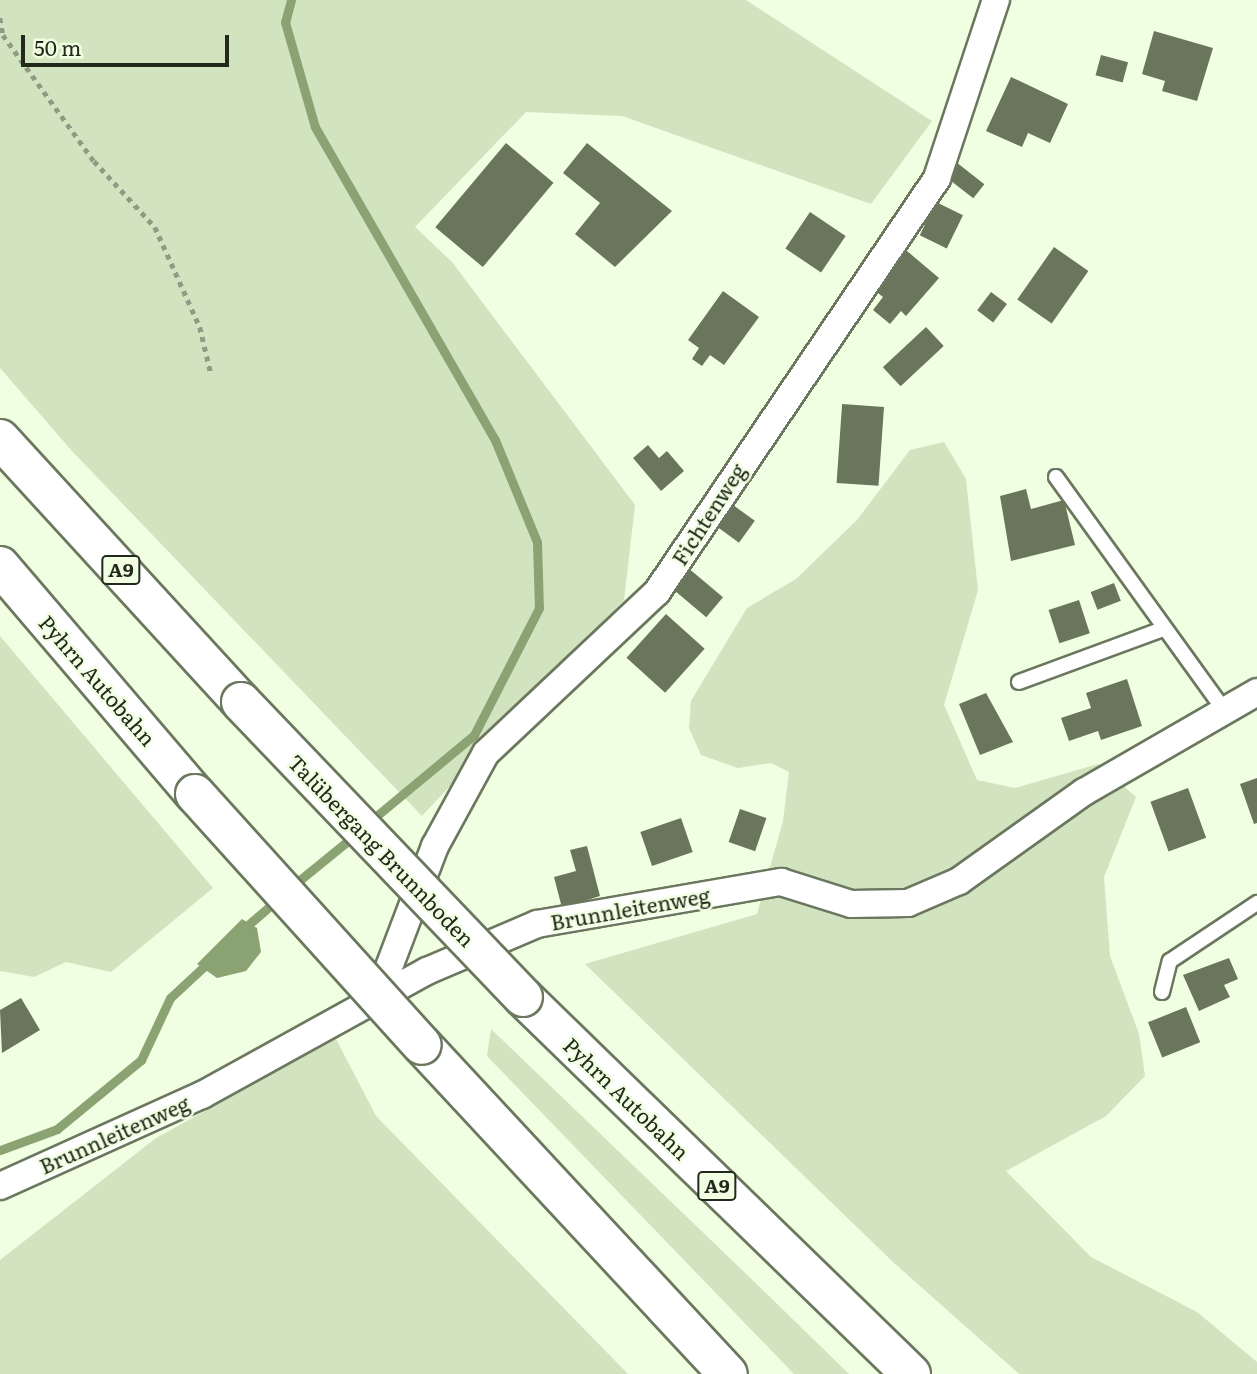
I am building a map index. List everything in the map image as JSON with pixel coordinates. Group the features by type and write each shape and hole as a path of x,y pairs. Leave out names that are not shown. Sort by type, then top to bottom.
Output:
{"highway":[{"name":"Talübergang Brunnboden","path":"0,439 241,702 523,997"},
{"name":"Pyhrn Autobahn","path":"0,566 195,794 422,1045 729,1374"},
{"name":"Pyhrn Autobahn","path":"523,997 911,1374"}],"street":[{"name":"Fichtenweg","path":"378,996 435,846 486,753 657,592 937,178 996,0"},
{"name":"Brunnleitenweg","path":"0,1186 201,1095 378,996 537,924 781,882 851,904 908,904 959,881 1084,792 1257,692"}],"lane":[{"path":"1056,477 1163,629 1225,711"},
{"path":"1019,682 1163,629"},
{"path":"1161,992 1170,961 1257,904"}],"path":[{"path":"0,18 3,35 94,162 155,227 188,298 211,374"}],"shaded area":[{"path":"0,0 746,0 932,121 871,204 622,116 526,112 415,227 452,262 635,505 624,600 422,816 72,451 0,368"},
{"path":"944,442 966,479 978,590 944,705 977,780 1015,788 1098,764 1136,797 1104,877 1110,956 1139,1034 1145,1076 1106,1116 1006,1171 1091,1257 1197,1312 1257,1362 1257,1374 1019,1374 893,1262 585,964 757,914 783,821 789,772 771,763 738,768 701,755 689,728 691,701 747,608 796,579 857,520 910,450"},
{"path":"0,636 213,888 111,972 66,962 34,977 0,971"},
{"path":"242,919 257,928 261,952 246,971 217,978 197,964"},
{"path":"491,1029 849,1374 794,1374 487,1056"},
{"path":"336,1039 376,1116 628,1374 0,1374 0,1260 156,1138"}],"building":[{"path":"1154,31 1213,48 1197,101 1162,91 1165,81 1142,74"},
{"path":"1101,55 1128,62 1123,83 1096,75"},
{"path":"1011,77 1068,104 1050,143 1028,133 1022,147 986,131"},
{"path":"506,143 553,183 483,267 435,227"},
{"path":"587,143 672,211 615,267 575,234 600,203 563,173"},
{"path":"956,162 984,184 973,198 945,176"},
{"path":"936,202 963,215 947,248 920,235"},
{"path":"810,212 846,236 821,273 785,248"},
{"path":"1054,247 1088,271 1052,324 1017,299"},
{"path":"907,251 939,278 906,316 901,311 890,324 873,310 883,297 874,290"},
{"path":"723,291 759,317 724,365 710,355 702,366 692,359 699,348 688,340"},
{"path":"991,292 1007,304 993,322 977,310"},
{"path":"926,327 944,346 901,386 883,367"},
{"path":"842,404 884,407 878,486 837,483"},
{"path":"648,445 659,458 667,451 684,471 661,491 633,458"},
{"path":"1026,489 1031,509 1064,500 1075,545 1011,561 1000,496"},
{"path":"733,505 755,521 739,543 717,527"},
{"path":"687,567 723,597 706,617 670,587"},
{"path":"1114,583 1121,601 1097,610 1091,592"},
{"path":"1079,600 1090,633 1059,643 1049,610"},
{"path":"666,614 705,649 665,693 627,658"},
{"path":"1127,679 1142,726 1101,740 1098,731 1069,741 1061,718 1091,708 1086,693"},
{"path":"986,693 1013,742 980,755 959,704"},
{"path":"1257,778 1257,823 1254,824 1240,784"},
{"path":"1188,788 1206,838 1169,851 1150,802"},
{"path":"740,809 766,818 755,851 729,842"},
{"path":"681,818 693,852 652,866 640,832"},
{"path":"587,846 600,896 562,908 554,877 576,871 570,850"},
{"path":"1229,958 1238,979 1224,985 1230,997 1199,1011 1183,975"},
{"path":"21,998 40,1030 2,1053 0,1010"},
{"path":"1186,1007 1200,1042 1162,1058 1148,1022"}],"waterway":[{"path":"291,0 285,22 315,127 495,440 537,542 539,608 474,735 368,823"},
{"path":"290,888 355,835"},
{"path":"240,932 277,900"},
{"path":"0,1150 57,1129 141,1060 170,998 210,961"}]}
